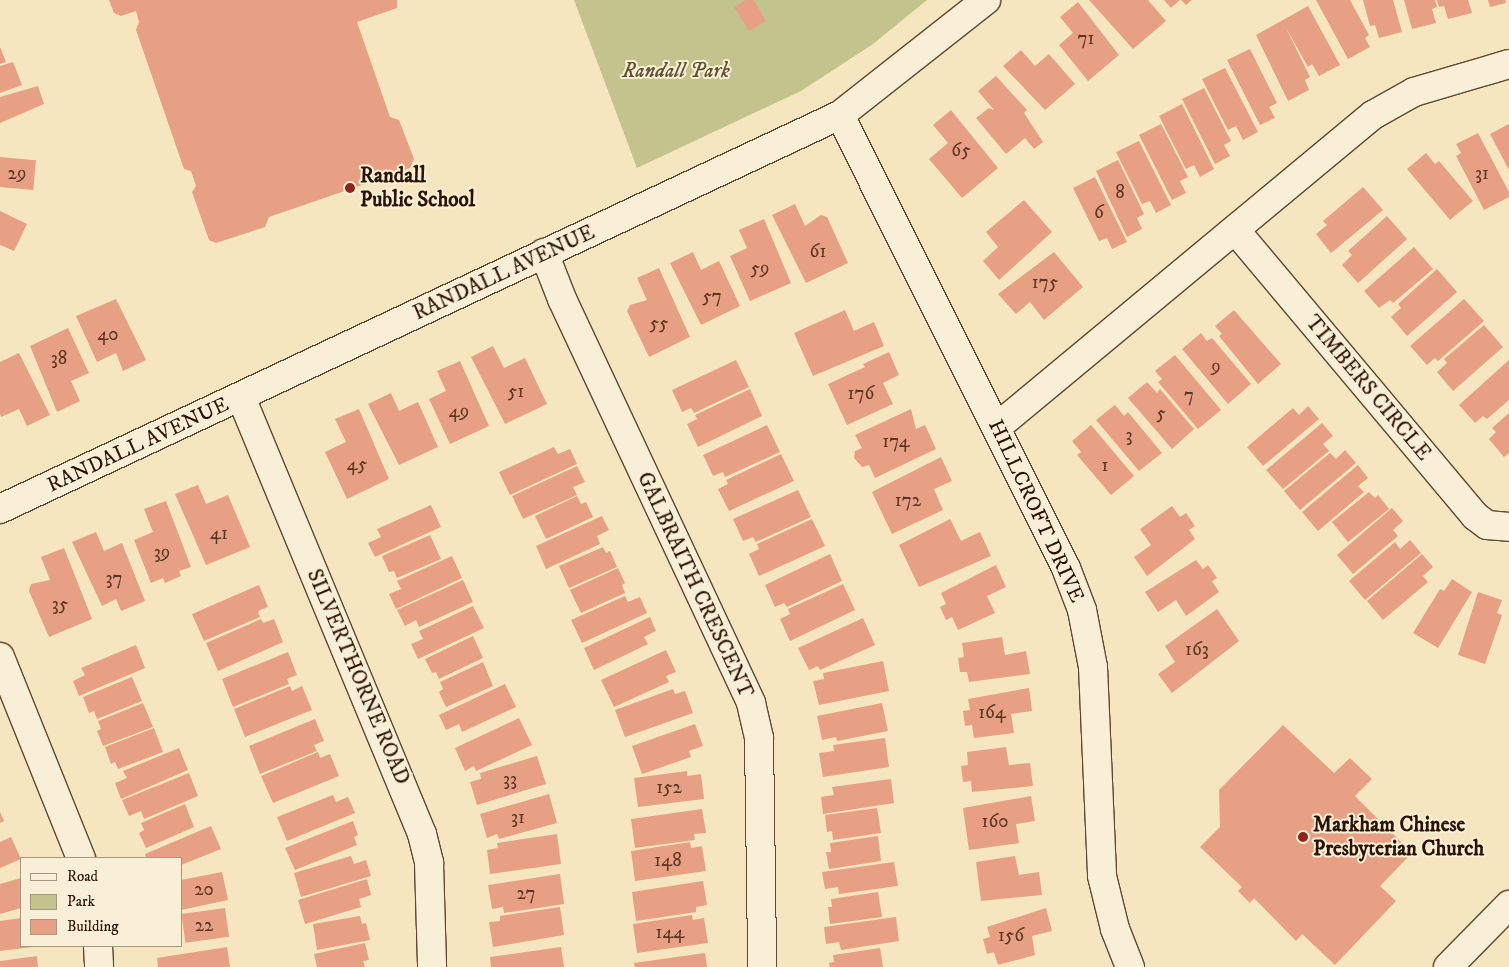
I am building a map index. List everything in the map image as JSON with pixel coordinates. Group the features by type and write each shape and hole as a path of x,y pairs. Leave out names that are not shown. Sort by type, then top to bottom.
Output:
{"street":[{"name":"RANDALL AVENUE","path":"0,509 840,115 986,0"},
{"path":"996,427 1236,231 1372,115 1393,101 1414,92 1509,64"},
{"name":"HILLCROFT DRIVE","path":"840,115 1066,568 1087,629 1094,683 1102,876 1115,929 1130,967"},
{"name":"TIMBERS CIRCLE","path":"1236,231 1475,516 1487,525 1509,527"},
{"name":"GALBRAITH CRESCENT","path":"544,253 562,299 752,703 759,738 762,967"},
{"name":"SILVERTHORNE ROAD","path":"241,397 422,834 429,863 432,967"},
{"path":"0,657 81,857"},
{"path":"1448,967 1509,905"},
{"path":"98,947 99,967"}],"green space":[{"name":"Randall Park","path":"574,0 927,0 873,44 801,91 637,168"}],"building":[{"path":"109,0 397,0 397,8 357,22 390,117 399,120 414,159 410,168 371,182 368,177 365,184 269,217 265,227 216,243 209,240 192,192 196,186 191,171 184,169 136,30 139,22 136,11 121,16 114,13"},
{"path":"746,0 754,0 766,21 749,31 734,7"},
{"path":"1089,0 1148,0 1166,21 1133,49"},
{"path":"1164,0 1180,0 1171,8"},
{"path":"1181,0 1192,0 1186,5"},
{"path":"1316,0 1350,0 1369,35 1365,38 1370,47 1348,59"},
{"path":"1363,0 1393,0 1402,32 1379,38 1375,25 1370,26"},
{"path":"1404,0 1435,0 1437,7 1432,9 1436,23 1412,29"},
{"path":"1437,0 1468,0 1472,13 1448,19 1444,6 1439,7"},
{"path":"1488,0 1505,0 1506,3 1490,7"},
{"path":"1078,2 1119,55 1088,81 1059,45 1073,33 1060,17"},
{"path":"1308,6 1340,65 1319,76 1312,64 1308,67 1285,26 1310,77 1305,80 1309,90 1288,101 1256,35"},
{"path":"0,47 6,62 0,64"},
{"path":"1250,49 1277,103 1269,107 1275,118 1260,125 1227,60"},
{"path":"1021,50 1035,66 1049,54 1075,84 1045,110 1003,66"},
{"path":"13,62 22,85 0,93 0,66"},
{"path":"1225,68 1258,132 1243,140 1236,126 1228,130 1202,79"},
{"path":"996,76 1027,110 1024,113 1043,142 1034,149 1025,138 1006,154 976,118 989,108 994,110 978,91"},
{"path":"38,86 44,104 0,123 0,97"},
{"path":"1204,88 1231,141 1224,145 1230,156 1215,164 1182,99"},
{"path":"1182,104 1214,169 1200,177 1194,165 1186,169 1159,116"},
{"path":"951,110 998,168 962,198 929,159 948,143 933,125"},
{"path":"1161,124 1188,177 1180,181 1186,193 1172,200 1139,135"},
{"path":"1509,124 1509,170 1490,134"},
{"path":"1478,133 1509,192 1509,197 1484,210 1456,156 1461,153 1456,144"},
{"path":"1139,141 1171,205 1156,213 1150,201 1142,204 1116,152"},
{"path":"1426,153 1435,164 1439,161 1473,201 1450,220 1407,169"},
{"path":"0,157 36,160 33,190 0,187"},
{"path":"1118,160 1144,214 1137,218 1142,229 1127,237 1096,171"},
{"path":"1095,177 1127,242 1112,249 1107,238 1099,241 1073,188"},
{"path":"1363,187 1383,210 1331,253 1316,234 1327,225 1323,221"},
{"path":"1024,200 1052,232 999,280 983,261 998,247 986,232"},
{"path":"795,204 805,226 821,215 827,217 848,263 806,283 772,215"},
{"path":"0,211 27,224 14,251 0,245"},
{"path":"1387,216 1407,239 1358,283 1342,265 1352,255 1348,251"},
{"path":"764,219 791,283 750,301 730,256 747,248 739,230"},
{"path":"1414,247 1433,269 1393,303 1390,300 1379,308 1364,291"},
{"path":"693,252 701,270 719,261 740,306 701,325 670,263"},
{"path":"1054,252 1083,287 1044,320 1030,302 1016,314 998,294"},
{"path":"659,268 690,337 649,357 627,311 630,305 647,300 637,278"},
{"path":"1437,269 1457,292 1407,336 1391,317 1401,308 1398,304"},
{"path":"116,299 146,360 123,371 116,353 97,362 76,316"},
{"path":"1464,299 1484,321 1438,361 1435,358 1427,365 1410,346"},
{"path":"845,310 854,331 874,322 884,346 813,376 794,333"},
{"path":"1234,310 1281,364 1258,384 1219,336 1222,334 1215,326"},
{"path":"1484,325 1503,347 1453,391 1437,372 1447,363 1444,359"},
{"path":"68,328 89,373 71,381 80,401 57,412 30,346"},
{"path":"1201,333 1207,341 1212,338 1251,384 1228,404 1182,349"},
{"path":"493,346 504,368 525,358 547,404 505,424 471,357"},
{"path":"889,352 899,375 883,383 893,404 847,425 828,384 865,367 863,364"},
{"path":"19,353 50,415 27,426 19,409 1,417 0,414 0,362"},
{"path":"1175,355 1221,410 1198,429 1158,382 1162,379 1155,371"},
{"path":"736,360 749,387 694,413 691,408 682,412 672,390"},
{"path":"1509,360 1509,400 1487,419 1483,416 1475,423 1459,405"},
{"path":"460,361 489,426 450,444 429,399 446,391 437,371"},
{"path":"1147,382 1157,393 1160,389 1194,429 1172,449 1128,398"},
{"path":"750,389 762,416 698,447 687,424 697,419 695,415"},
{"path":"391,393 399,411 418,402 438,447 399,465 368,404"},
{"path":"1115,405 1124,416 1128,412 1162,453 1139,471 1096,420"},
{"path":"1308,406 1319,419 1263,466 1247,447 1293,408 1299,415"},
{"path":"359,409 389,479 347,499 325,452 346,442 335,419"},
{"path":"911,409 916,429 925,425 936,449 875,478 869,465 862,467 854,458 855,451 862,448 855,435"},
{"path":"1509,413 1509,453 1504,457 1489,439 1496,432 1492,428"},
{"path":"1322,423 1333,436 1323,444 1329,451 1283,489 1266,470"},
{"path":"767,425 780,452 725,477 723,472 713,476 703,455"},
{"path":"1091,425 1134,476 1111,495 1077,455 1081,452 1072,441"},
{"path":"554,447 558,454 570,449 577,464 510,495 499,472"},
{"path":"1345,450 1356,463 1300,510 1284,491 1330,453 1336,459"},
{"path":"781,454 794,481 729,511 718,489 728,484 726,480"},
{"path":"941,457 952,481 934,489 943,510 892,534 872,492"},
{"path":"1358,465 1368,478 1358,486 1364,492 1318,531 1302,512"},
{"path":"577,466 585,482 573,487 577,495 523,519 512,496"},
{"path":"198,485 206,504 228,495 250,547 206,565 175,494"},
{"path":"798,490 811,517 756,542 753,537 743,541 733,519"},
{"path":"1369,492 1375,498 1378,495 1389,509 1348,542 1332,522"},
{"path":"577,496 581,504 586,502 593,517 546,539 535,516"},
{"path":"166,501 191,567 179,571 181,576 165,583 163,578 151,583 134,540 153,532 144,509"},
{"path":"431,505 441,527 375,557 368,543 381,537 377,529"},
{"path":"1172,506 1180,517 1186,513 1195,526 1189,530 1195,539 1147,576 1134,557 1151,545 1140,529"},
{"path":"1392,508 1403,521 1393,530 1398,536 1353,574 1337,555"},
{"path":"602,516 609,530 597,536 600,544 546,569 536,546"},
{"path":"812,519 825,546 759,576 749,554 759,549 757,544"},
{"path":"950,519 961,541 980,532 991,556 919,587 899,545"},
{"path":"96,532 104,551 122,543 145,601 121,611 116,599 102,606 72,542"},
{"path":"430,535 441,559 397,578 394,571 389,572 382,556"},
{"path":"1410,540 1421,553 1365,600 1349,581 1395,542 1400,549"},
{"path":"603,547 606,553 610,551 617,567 569,588 559,566"},
{"path":"64,548 92,619 49,637 29,591 31,584 50,580 41,557"},
{"path":"830,554 842,581 787,607 784,603 775,607 765,585"},
{"path":"1422,554 1433,567 1423,576 1428,582 1383,620 1367,601"},
{"path":"452,556 462,578 396,609 389,594 401,589 397,581"},
{"path":"1196,560 1203,569 1208,565 1217,578 1212,581 1219,592 1186,616 1176,600 1158,612 1145,592"},
{"path":"996,565 1006,587 987,596 995,613 958,630 952,617 946,620 940,607 946,604 941,593"},
{"path":"618,568 625,583 622,585 625,593 581,613 570,590"},
{"path":"1452,579 1472,592 1438,648 1413,633 1440,589 1444,591"},
{"path":"463,580 473,602 419,627 416,620 405,626 397,610"},
{"path":"843,584 855,610 790,641 780,619 790,614 788,609"},
{"path":"259,585 268,607 258,611 260,617 204,641 192,614"},
{"path":"1478,592 1502,600 1497,613 1502,615 1485,664 1458,655"},
{"path":"625,596 628,602 640,597 647,613 582,643 571,620"},
{"path":"473,606 484,628 418,659 411,644 423,639 419,631"},
{"path":"1217,609 1239,641 1172,693 1158,674 1175,662 1165,646"},
{"path":"650,617 656,631 644,637 648,644 594,670 584,648"},
{"path":"863,618 875,645 820,670 818,666 809,670 798,648"},
{"path":"261,619 263,623 274,619 283,642 218,671 206,643"},
{"path":"473,636 483,658 439,679 436,672 432,673 425,659"},
{"path":"1002,637 1005,655 1026,651 1030,674 969,682 967,672 960,672 958,658 964,657 962,643"},
{"path":"136,645 145,668 79,696 73,681 85,675 81,668"},
{"path":"666,650 676,672 666,676 669,682 614,707 601,680"},
{"path":"288,652 297,675 287,679 289,684 233,707 222,679"},
{"path":"883,661 889,691 819,705 813,681 824,679 823,673"},
{"path":"483,662 493,686 446,707 439,692 443,689 440,682"},
{"path":"132,677 142,701 97,719 94,711 89,713 83,697"},
{"path":"505,684 516,707 462,732 459,724 446,730 439,715"},
{"path":"290,686 292,691 302,686 312,710 245,737 234,709"},
{"path":"1029,688 1032,711 1011,714 1014,733 974,738 972,725 965,726 963,711 970,710 968,699"},
{"path":"673,689 675,694 685,691 693,713 625,737 615,710"},
{"path":"143,703 153,727 103,746 97,731 101,729 98,721"},
{"path":"882,703 888,731 837,741 836,737 822,740 817,716"},
{"path":"519,718 532,745 476,771 474,766 465,771 455,748"},
{"path":"315,719 324,741 314,745 317,751 260,774 249,746"},
{"path":"695,724 703,746 689,751 691,757 642,774 632,746"},
{"name":"Markham Chinese Presbyterian Church","path":"1283,725 1334,773 1350,758 1372,779 1355,796 1412,853 1380,886 1396,901 1335,965 1302,934 1296,941 1254,898 1250,903 1238,891 1242,887 1200,847 1220,827 1219,790"},
{"path":"154,728 163,752 118,769 115,762 111,764 105,747"},
{"path":"885,738 889,767 823,777 819,753 834,751 833,745"},
{"path":"1006,747 1009,765 1030,763 1033,786 972,792 971,781 963,782 961,766 968,765 967,752"},
{"path":"179,748 188,770 121,799 115,783 127,778 123,771"},
{"path":"318,752 320,758 330,754 339,776 273,803 261,776"},
{"path":"537,756 546,784 477,805 470,782 481,779 480,773"},
{"path":"687,771 687,776 701,774 704,799 638,807 634,778"},
{"path":"189,773 198,796 144,819 141,811 129,816 122,800"},
{"path":"891,779 894,803 823,814 821,797 834,795 832,787"},
{"path":"549,794 557,823 499,839 497,834 487,838 480,814"},
{"path":"333,795 336,802 348,797 355,813 287,841 277,817"},
{"path":"1031,796 1035,821 1016,824 1019,843 969,850 963,808"},
{"path":"185,804 194,827 146,848 139,833 144,830 141,823"},
{"path":"877,808 881,833 833,840 832,831 827,832 825,815"},
{"path":"702,809 706,833 694,834 695,840 635,848 631,819"},
{"path":"0,812 4,821 0,823"},
{"path":"353,821 358,835 354,837 357,845 295,870 285,848"},
{"path":"211,826 221,849 182,865 182,857 146,857 145,854"},
{"path":"557,834 561,864 490,874 487,850 498,848 497,843"},
{"path":"878,836 881,861 829,869 826,852 831,852 830,843"},
{"path":"11,837 20,859 0,868 0,842"},
{"path":"690,842 691,848 702,846 706,871 635,881 631,851"},
{"path":"351,856 354,864 366,860 371,876 301,897 294,873"},
{"path":"1015,856 1019,875 1039,872 1042,895 981,901 976,862"},
{"path":"894,862 898,886 839,894 838,887 825,889 822,872"},
{"path":"222,872 228,900 182,910 182,880"},
{"path":"560,874 564,904 504,913 503,907 492,909 488,885"},
{"path":"20,878 20,908 0,914 0,884"},
{"path":"367,879 371,895 359,899 361,907 305,924 298,900"},
{"path":"703,881 707,905 696,907 696,912 636,921 632,892"},
{"path":"878,892 882,917 830,924 828,907 832,907 831,899"},
{"path":"560,907 564,935 493,947 489,922 500,921 500,916"},
{"path":"225,908 229,937 185,943 182,914"},
{"path":"1046,908 1052,931 1032,936 1035,955 998,965 994,952 987,954 983,939 990,937 987,927"},
{"path":"692,915 693,920 704,918 708,943 637,953 633,924"},
{"path":"360,916 362,924 366,923 370,940 317,950 313,924"},
{"path":"896,917 899,941 841,950 839,942 826,944 824,927"},
{"path":"20,918 20,947 32,947 0,951 0,921"},
{"path":"365,943 369,960 363,961 365,967 317,967 314,954"},
{"path":"227,947 230,967 158,967 157,958"},
{"path":"561,947 564,967 491,967 490,957"},
{"path":"880,948 883,967 830,967 829,963 834,962 833,955"},
{"path":"705,953 707,967 635,967 634,963"},
{"path":"37,956 38,967 0,967 0,961"}],"place":[{"name":"Randall Public School","path":"350,188"},
{"name":"Markham Chinese Presbyterian Church","path":"1303,837"}]}
